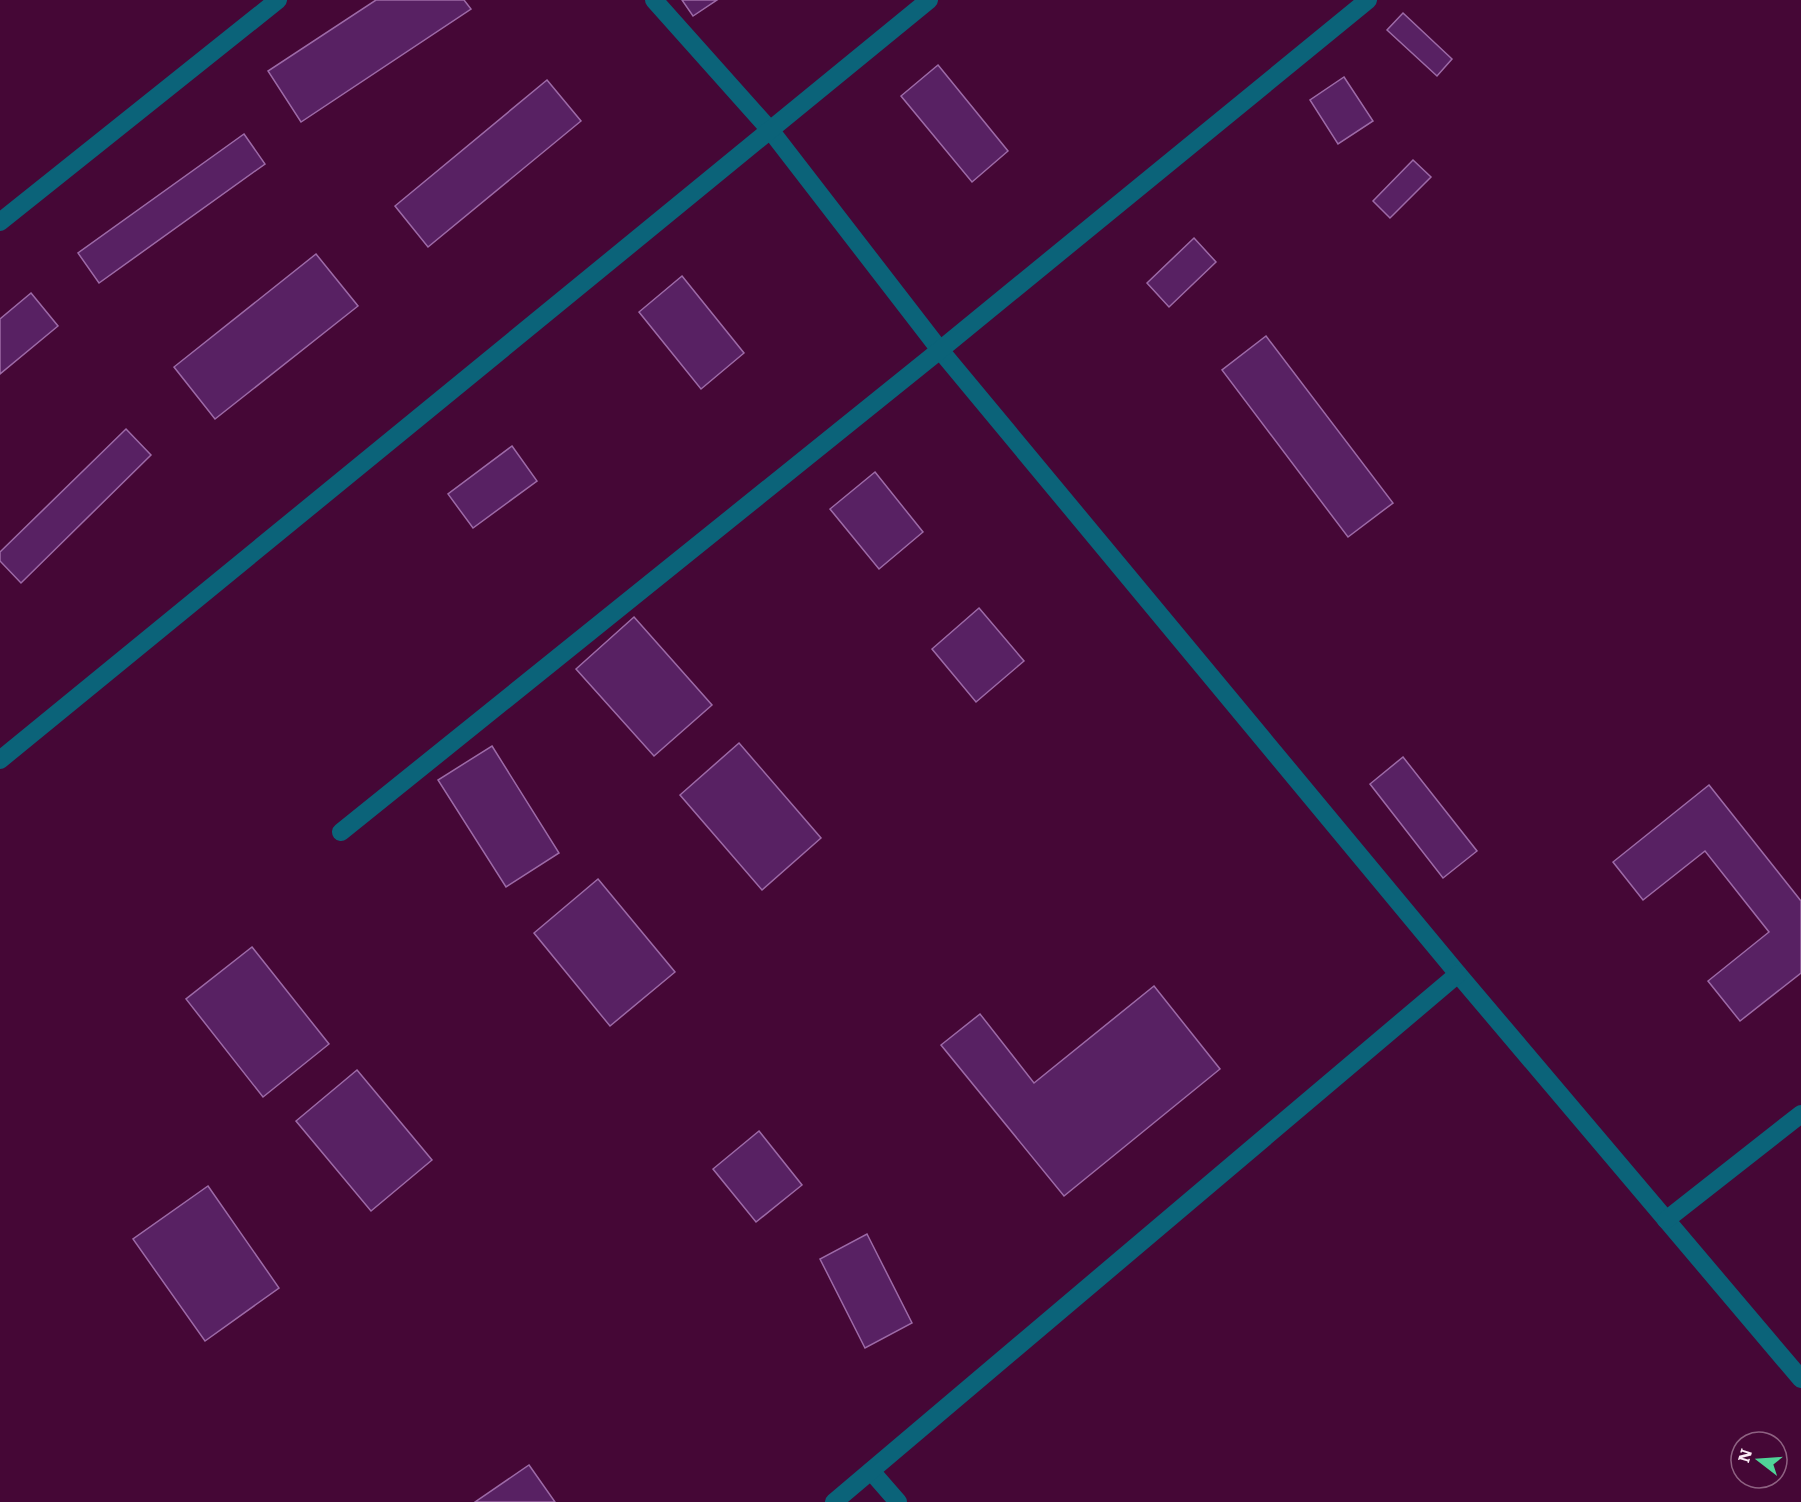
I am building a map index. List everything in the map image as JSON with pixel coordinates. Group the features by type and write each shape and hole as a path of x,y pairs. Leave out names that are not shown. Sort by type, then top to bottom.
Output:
{"street":[{"path":"0,222 278,0"},
{"path":"654,0 771,131 940,350 1458,974 1801,1379"},
{"path":"0,760 930,0"},
{"path":"341,832 940,350 1368,0"},
{"path":"834,1502 1458,974"},
{"path":"1666,1220 1801,1114"},
{"path":"871,1471 898,1502"}],"building":[{"path":"376,0 464,0 471,9 301,122 268,71"},
{"path":"682,0 717,0 693,16"},
{"path":"1403,13 1452,59 1437,76 1387,30"},
{"path":"938,65 1008,151 972,182 901,96"},
{"path":"1344,77 1373,121 1338,144 1310,100"},
{"path":"547,80 581,121 428,247 395,206"},
{"path":"244,134 265,164 99,283 78,253"},
{"path":"1413,160 1431,177 1390,218 1373,201"},
{"path":"1194,238 1216,262 1169,307 1147,283"},
{"path":"316,254 358,306 215,419 174,367"},
{"path":"682,276 744,353 701,389 639,312"},
{"path":"31,293 58,326 0,374 0,319"},
{"path":"1266,336 1393,503 1348,537 1222,370"},
{"path":"126,429 151,455 21,583 0,561 0,552"},
{"path":"512,446 537,481 473,528 448,494"},
{"path":"875,472 923,532 879,569 830,509"},
{"path":"979,608 1024,661 976,702 932,649"},
{"path":"634,617 712,705 654,756 576,669"},
{"path":"739,743 821,838 762,890 680,795"},
{"path":"492,746 559,853 506,887 438,780"},
{"path":"1403,757 1477,851 1443,878 1370,784"},
{"path":"1709,785 1801,901 1801,973 1740,1021 1708,981 1769,932 1705,851 1643,900 1613,862"},
{"path":"598,879 675,972 610,1026 534,933"},
{"path":"252,947 329,1044 263,1097 186,999"},
{"path":"1154,986 1220,1069 1064,1196 941,1045 980,1014 1034,1083"},
{"path":"357,1070 432,1160 371,1211 296,1121"},
{"path":"759,1131 802,1185 756,1222 713,1169"},
{"path":"208,1186 279,1288 205,1341 133,1239"},
{"path":"867,1234 912,1323 865,1348 820,1259"},
{"path":"529,1465 555,1502 475,1502"}]}
